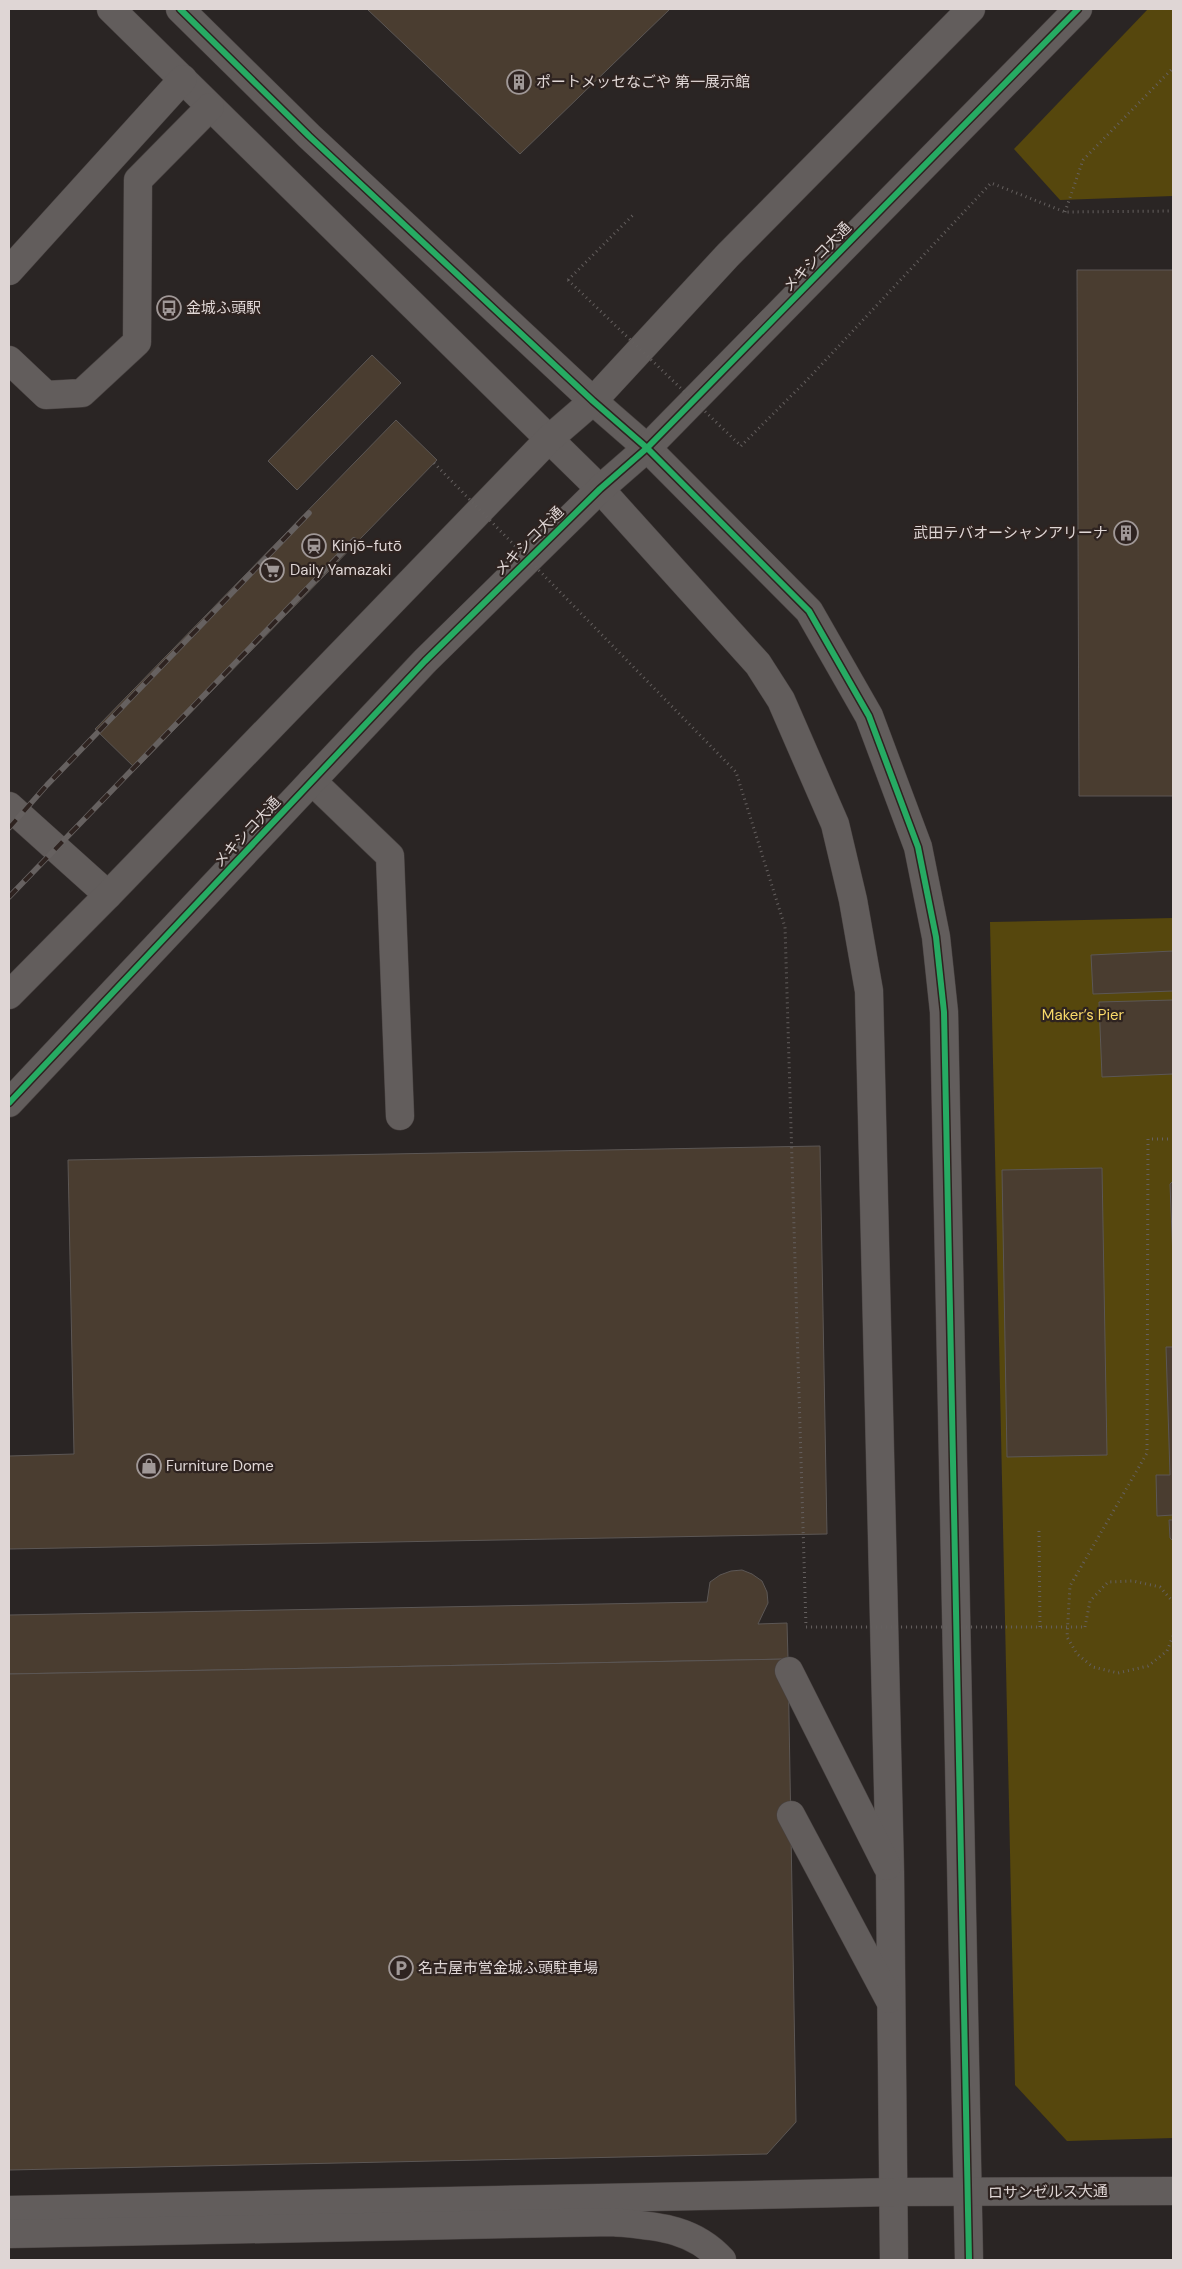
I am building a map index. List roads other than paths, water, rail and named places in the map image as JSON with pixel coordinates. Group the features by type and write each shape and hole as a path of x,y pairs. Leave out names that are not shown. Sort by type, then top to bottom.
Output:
{"street":[{"path":"111,9 600,489 758,664 781,700 835,824 853,900 869,991 890,1872 894,2260"},
{"path":"180,9 310,136 593,401 647,448 809,611 869,716 918,847 936,937 944,1022 969,2260"},
{"path":"9,995 108,896 549,440 593,401 728,256 971,9"},
{"name":"メキシコ大通","path":"9,1103 425,661 600,489 647,448 1078,9"},
{"path":"9,271 183,79"},
{"path":"9,360 46,395 82,393 137,342 138,180 210,107"},
{"path":"312,781 390,856 400,1116"},
{"path":"9,806 108,896"},
{"path":"788,1671 890,1872"},
{"path":"791,1815 891,2002"},
{"name":"ロサンゼルス大通","path":"9,2210 894,2192 1173,2191"},
{"path":"9,2234 613,2222 668,2228 710,2247 722,2260"}],"railway":[{"path":"9,828 47,785 309,513"},
{"path":"9,897 354,540"}],"place":[{"name":"ポートメッセなごや 第一展示館","path":"519,82"},
{"name":"金城ふ頭駅","path":"169,308"},
{"name":"武田テバオーシャンアリーナ","path":"1126,533"},
{"name":"Kinjō-futō","path":"314,546"},
{"name":"Daily Yamazaki","path":"272,570"},
{"name":"Furniture Dome","path":"149,1466"},
{"name":"名古屋市営金城ふ頭駐車場","path":"401,1968"}],"park label":[{"name":"Maker’s Pier","path":"1083,1015"}]}
